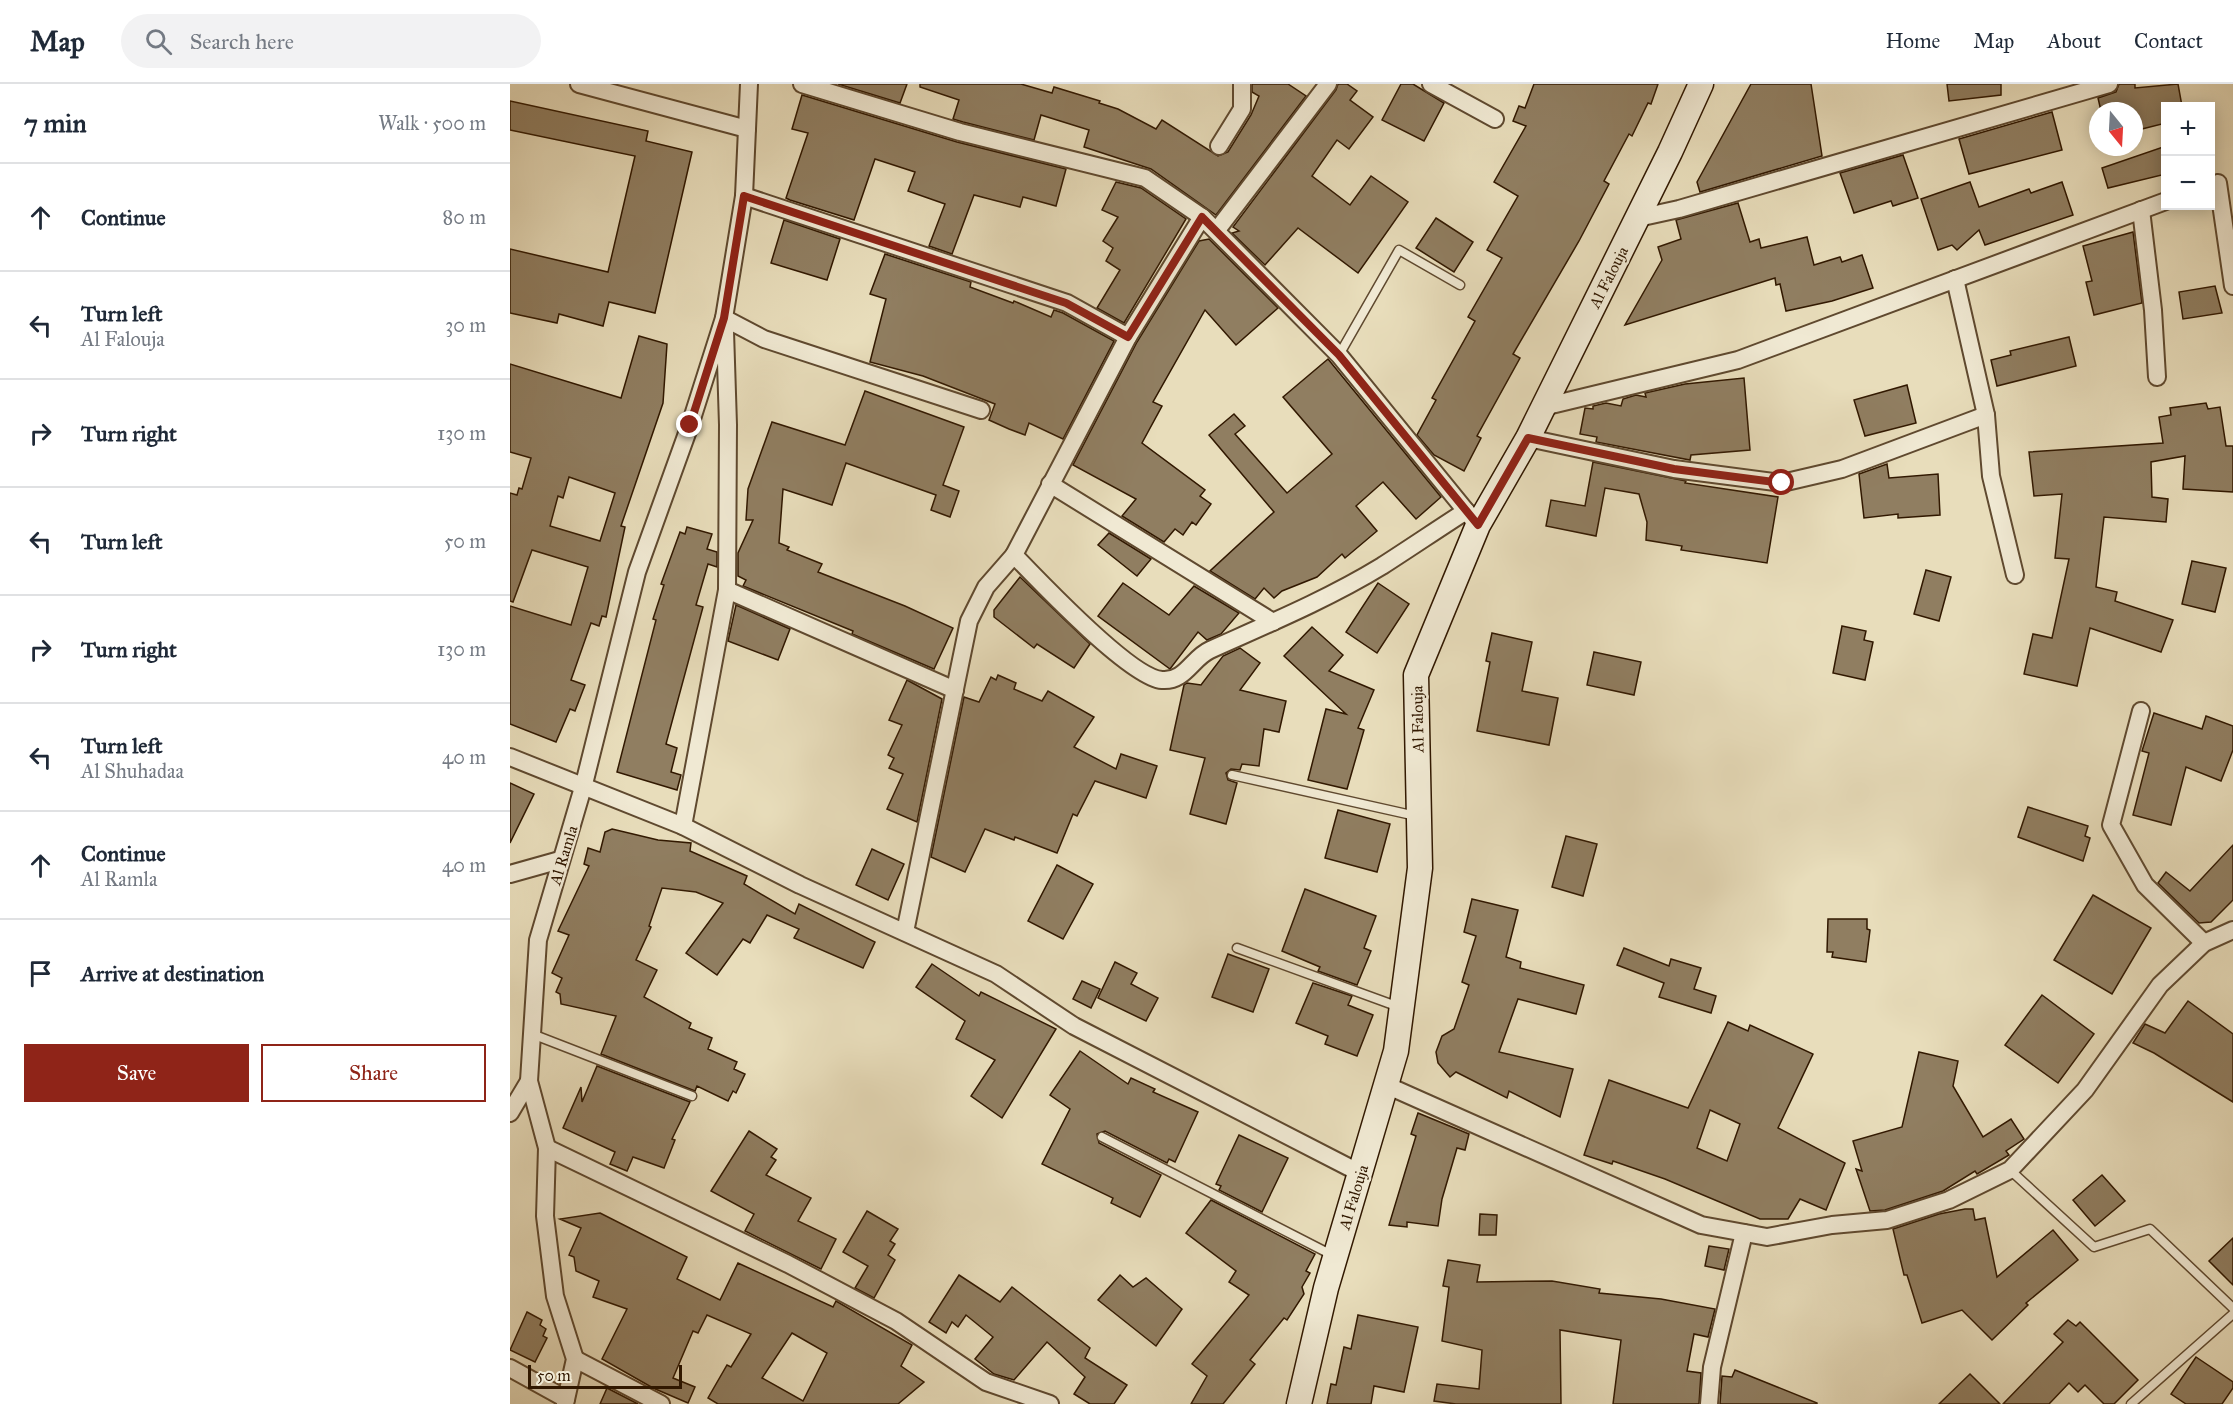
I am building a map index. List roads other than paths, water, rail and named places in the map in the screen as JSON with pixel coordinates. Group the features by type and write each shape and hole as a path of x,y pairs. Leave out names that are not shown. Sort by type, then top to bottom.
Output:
{"main road":[{"name":"Al Falouja","path":"1299,1404 1335,1257 1396,1051 1420,868 1416,675 1472,518 1528,438 1638,218 1701,84"}],"street":[{"path":"579,84 747,129"},
{"path":"683,826 727,590 728,424 724,318 744,196 749,84"},
{"path":"802,84 960,132 1144,178 1202,217 1217,230 1339,355 1472,518 1273,622 1205,652 1180,677 1161,680 1130,664 1077,618 1014,555"},
{"path":"1219,146 1242,110 1242,84"},
{"path":"1217,230 1328,84"},
{"path":"1431,84 1495,119"},
{"path":"1638,218 1679,209 2109,84"},
{"path":"2220,182 2233,286"},
{"path":"744,196 1066,303 1128,337"},
{"path":"1543,407 1738,360 2161,203"},
{"path":"2141,210 2153,310 2157,377"},
{"path":"905,932 969,621 986,588 1014,555 1128,337 1202,217"},
{"path":"1955,279 1986,415 1991,476 2015,575"},
{"path":"724,318 764,339 981,410"},
{"name":"Al Ramla","path":"575,1359 555,1296 545,1216 547,1149 529,1081 538,940 584,784 637,572 690,425 724,318"},
{"path":"1528,438 1674,469 1782,483 1842,469 1986,415"},
{"path":"1050,484 1273,622"},
{"path":"727,590 955,690"},
{"path":"2141,711 2111,825 2145,885 2204,943"},
{"path":"510,757 584,784 683,826 800,885 996,974 1074,1026 1360,1173"},
{"path":"510,874 560,860"},
{"path":"1386,1085 1701,1225 1767,1237 1832,1225 1887,1220 1949,1200 2010,1170 2085,1090 2160,985 2204,943 2233,930"},
{"path":"510,1113 529,1081"},
{"path":"547,1149 788,1264 886,1315 986,1382 1050,1404"},
{"path":"1708,1404 1712,1367 1744,1233"},
{"path":"510,1368 566,1402 575,1359 661,1404"}],"lane":[{"path":"1339,355 1399,250 1461,285"},
{"path":"1232,775 1419,817"},
{"path":"1237,948 1402,1008"},
{"path":"532,1034 692,1096"},
{"path":"1102,1137 1335,1257"},
{"path":"2010,1170 2094,1247 2150,1229 2233,1308"},
{"path":"2131,1404 2233,1314"}]}
